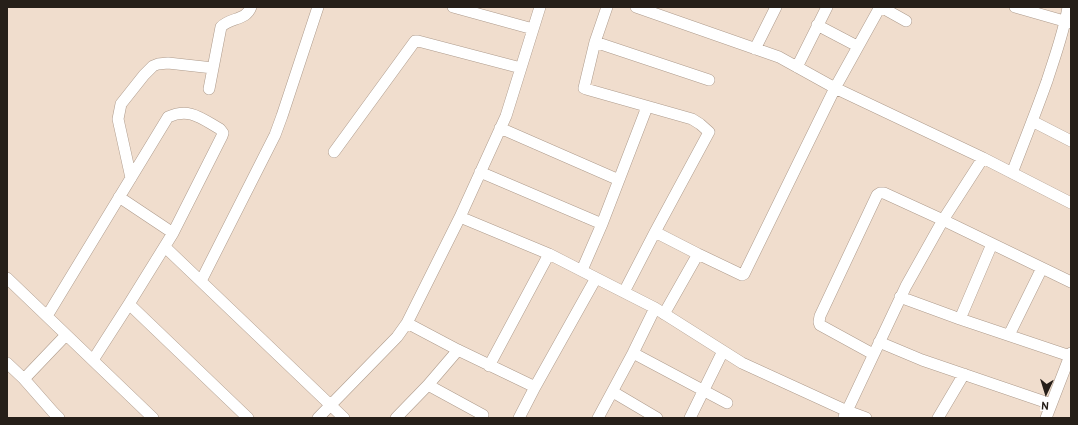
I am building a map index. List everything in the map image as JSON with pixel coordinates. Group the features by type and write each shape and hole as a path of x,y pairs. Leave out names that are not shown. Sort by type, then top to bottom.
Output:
{"street":[{"path":"209,89 221,27 228,22 242,18 247,14 251,7"},
{"path":"201,281 275,135 318,7"},
{"path":"453,7 533,29"},
{"path":"318,418 397,337 407,323 460,217 506,116 540,7"},
{"path":"607,7 595,42 584,88 692,120 700,124 709,132 624,292"},
{"path":"636,7 779,57 834,88 983,158 1071,203"},
{"path":"755,49 776,7"},
{"path":"797,67 827,7"},
{"path":"655,232 742,275 744,274 834,88 880,7 906,22"},
{"path":"1017,7 1068,22"},
{"path":"1012,173 1068,22 1068,7"},
{"path":"818,25 858,46"},
{"path":"334,152 415,41 520,68"},
{"path":"595,42 709,80"},
{"path":"131,178 118,120 121,104 144,75 153,66 158,64 168,63 213,68"},
{"path":"582,270 602,224 647,107"},
{"path":"47,316 166,120 171,116 181,113 189,113 222,131 222,136 173,233 93,360"},
{"path":"1032,121 1071,141"},
{"path":"500,128 619,180"},
{"path":"845,415 900,297 943,220 983,158"},
{"path":"480,172 602,224"},
{"path":"873,354 820,325 819,321 877,195 880,193 884,193 943,220 1071,282"},
{"path":"119,197 173,233"},
{"path":"460,217 549,254 582,270 660,311 742,363 845,415 866,418"},
{"path":"960,318 992,244"},
{"path":"165,247 344,418"},
{"path":"489,366 549,254"},
{"path":"598,418 633,353 698,254"},
{"path":"1009,335 1042,268"},
{"path":"7,278 152,418"},
{"path":"519,418 596,278"},
{"path":"900,297 1009,335 1071,354 1046,418"},
{"path":"129,304 248,418"},
{"path":"407,323 489,366 535,387"},
{"path":"24,379 66,335"},
{"path":"879,342 922,360 1051,404"},
{"path":"396,418 428,385 458,350"},
{"path":"690,418 723,351"},
{"path":"633,353 704,390 727,404"},
{"path":"7,363 24,379 53,416"},
{"path":"938,418 964,374"},
{"path":"428,385 483,415"},
{"path":"613,392 657,418"}]}
